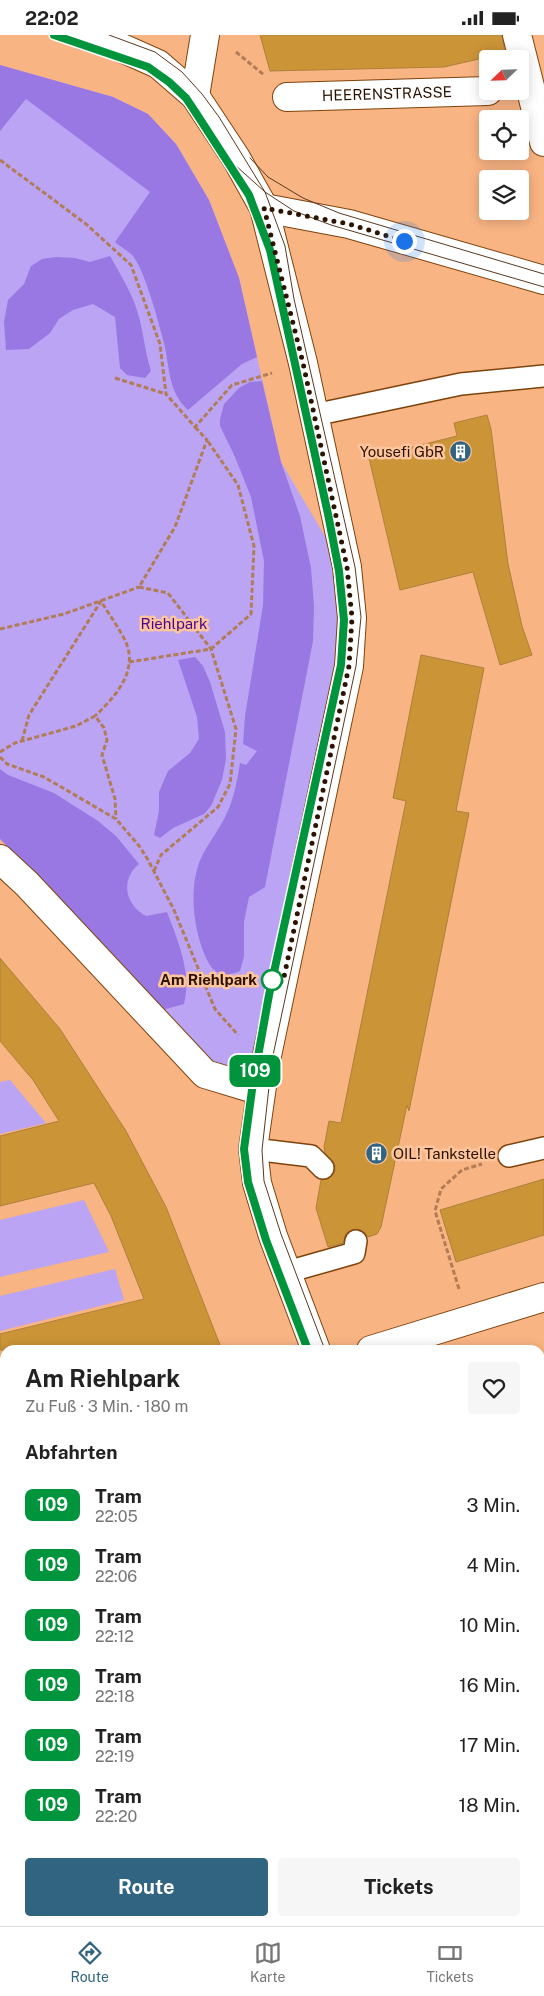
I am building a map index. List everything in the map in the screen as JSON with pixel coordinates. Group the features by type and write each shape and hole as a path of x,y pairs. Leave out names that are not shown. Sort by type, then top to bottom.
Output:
{"main road":[{"path":"83,35 113,44 158,64 194,96 236,158 264,208 303,363 347,567 352,618 349,666 263,1078 253,1149 257,1183 314,1345"},
{"path":"194,96 204,35"},
{"path":"517,35 519,50"},
{"name":"HEERENSTRASSE","path":"287,97 479,91"},
{"path":"529,100 544,142"},
{"path":"264,208 349,224 544,280"},
{"path":"0,859 27,884 205,1074 263,1078"},
{"path":"387,1345 544,1297"}],"lane":[{"path":"314,415 461,384 544,375"},
{"path":"253,1149 311,1156 323,1168"},
{"path":"509,1156 544,1149"},
{"path":"287,1272 354,1253 356,1241"}],"path":[{"path":"234,50 268,79 286,78 287,97"},
{"path":"0,160 86,224 131,265 160,344 166,394"},
{"path":"195,427 232,385 303,363"},
{"path":"115,378 166,394 207,440 238,485 254,546 251,614 211,649 129,662"},
{"path":"138,587 175,527 207,440"},
{"path":"0,629 64,614 138,587 168,593 211,649 236,729 230,784 218,807 161,855 154,871"},
{"path":"0,752 22,741 76,726 95,716 109,703 124,683 129,662 127,645 101,601"},
{"path":"22,741 29,715 101,601"},
{"path":"95,716 104,728 107,740 102,755 115,799 116,819"},
{"path":"0,757 7,764 44,777 116,819 140,847 174,910 215,1009 263,1078"},
{"path":"468,1319 435,1211 441,1189 462,1171 509,1156"}],"green space":[{"name":"Riehlpark","path":"0,65 113,97 148,114 176,144 209,200 239,278 281,462 345,570 350,620 260,1069 243,1082 207,1059 65,904 0,839"},
{"path":"10,1080 46,1123 0,1134 0,1082"},
{"path":"84,1200 109,1252 0,1277 0,1220"},
{"path":"115,1269 124,1300 0,1331 0,1296"}],"shaded area":[{"path":"0,65 113,97 148,114 176,144 209,200 239,278 257,357 242,364 188,410 181,403 173,387 162,334 138,263 129,252 115,242 150,192 26,99 0,131"},
{"path":"110,256 128,288 138,312 151,371 145,378 127,375 120,368 115,317 93,304 73,310 59,319 50,333 29,349 6,350 4,322 8,300 24,284 31,266 42,259 56,257 75,258 90,262"},
{"path":"262,381 281,462 300,516 311,568 314,606 313,641 265,887 249,897 244,922 244,957 240,971 222,974 211,967 199,937 194,908 195,879 203,854 229,809 240,763 246,765 257,751 243,744 245,716 263,605 264,561 251,497 220,426 220,419 224,404 239,388 250,382"},
{"path":"195,657 203,666 210,682 225,732 226,759 222,780 211,806 204,814 173,828 160,838 154,835 159,811 159,792 168,771 190,753 199,739 197,717 178,660"},
{"path":"0,769 8,775 54,793 98,821 116,836 139,864 133,870 127,884 130,899 133,905 146,916 167,912 183,957 186,981 184,1004 162,1010 65,904 0,839"}],"building":[{"path":"260,35 502,35 504,50 479,50 479,59 444,67 270,71"},
{"path":"487,415 491,429 508,564 522,626 532,655 500,665 473,572 400,590 369,458 457,436 454,423"},
{"path":"421,655 484,668 456,811 469,813 409,1111 407,1105 381,1227 377,1234 368,1237 359,1229 351,1230 346,1233 343,1243 328,1247 316,1208 321,1180 331,1177 335,1171 335,1164 325,1153 324,1147 329,1121 341,1123 406,801 393,798"},
{"path":"0,958 60,1029 126,1131 166,1207 220,1345 0,1345 0,1334 144,1299 111,1216 94,1183 0,1206 0,1136 59,1121 33,1080 0,1041"},
{"path":"544,1179 544,1235 456,1262 440,1210"}],"tram line":[{"path":"54,35 148,67 169,82 186,98 197,113 249,195 269,250 339,571 344,620 341,665 272,980 252,1090 244,1149 248,1182 266,1240 306,1345"},
{"name":"109","path":"54,35 127,58 148,67 169,82 186,98 249,195 270,250 339,571 344,620 341,665 269,995 252,1090 244,1149 248,1182 266,1240 306,1345"},
{"path":"109,35 155,52 182,72 219,117 265,192 285,246 294,299 355,567 361,617 356,666 272,1060 262,1150 264,1181 281,1234 323,1345"},
{"path":"250,158 268,177 303,198 339,213 544,274"},
{"path":"235,165 265,192 294,211 331,225 544,287"}],"place":[{"name":"Yousefi GbR","path":"460,452"},
{"name":"Am Riehlpark","path":"272,980"},
{"name":"OIL! Tankstelle","path":"377,1154"}],"route":[{"path":"272,980 283,982 349,666 352,618 347,567 303,363 264,208 349,224 404,241"}]}
